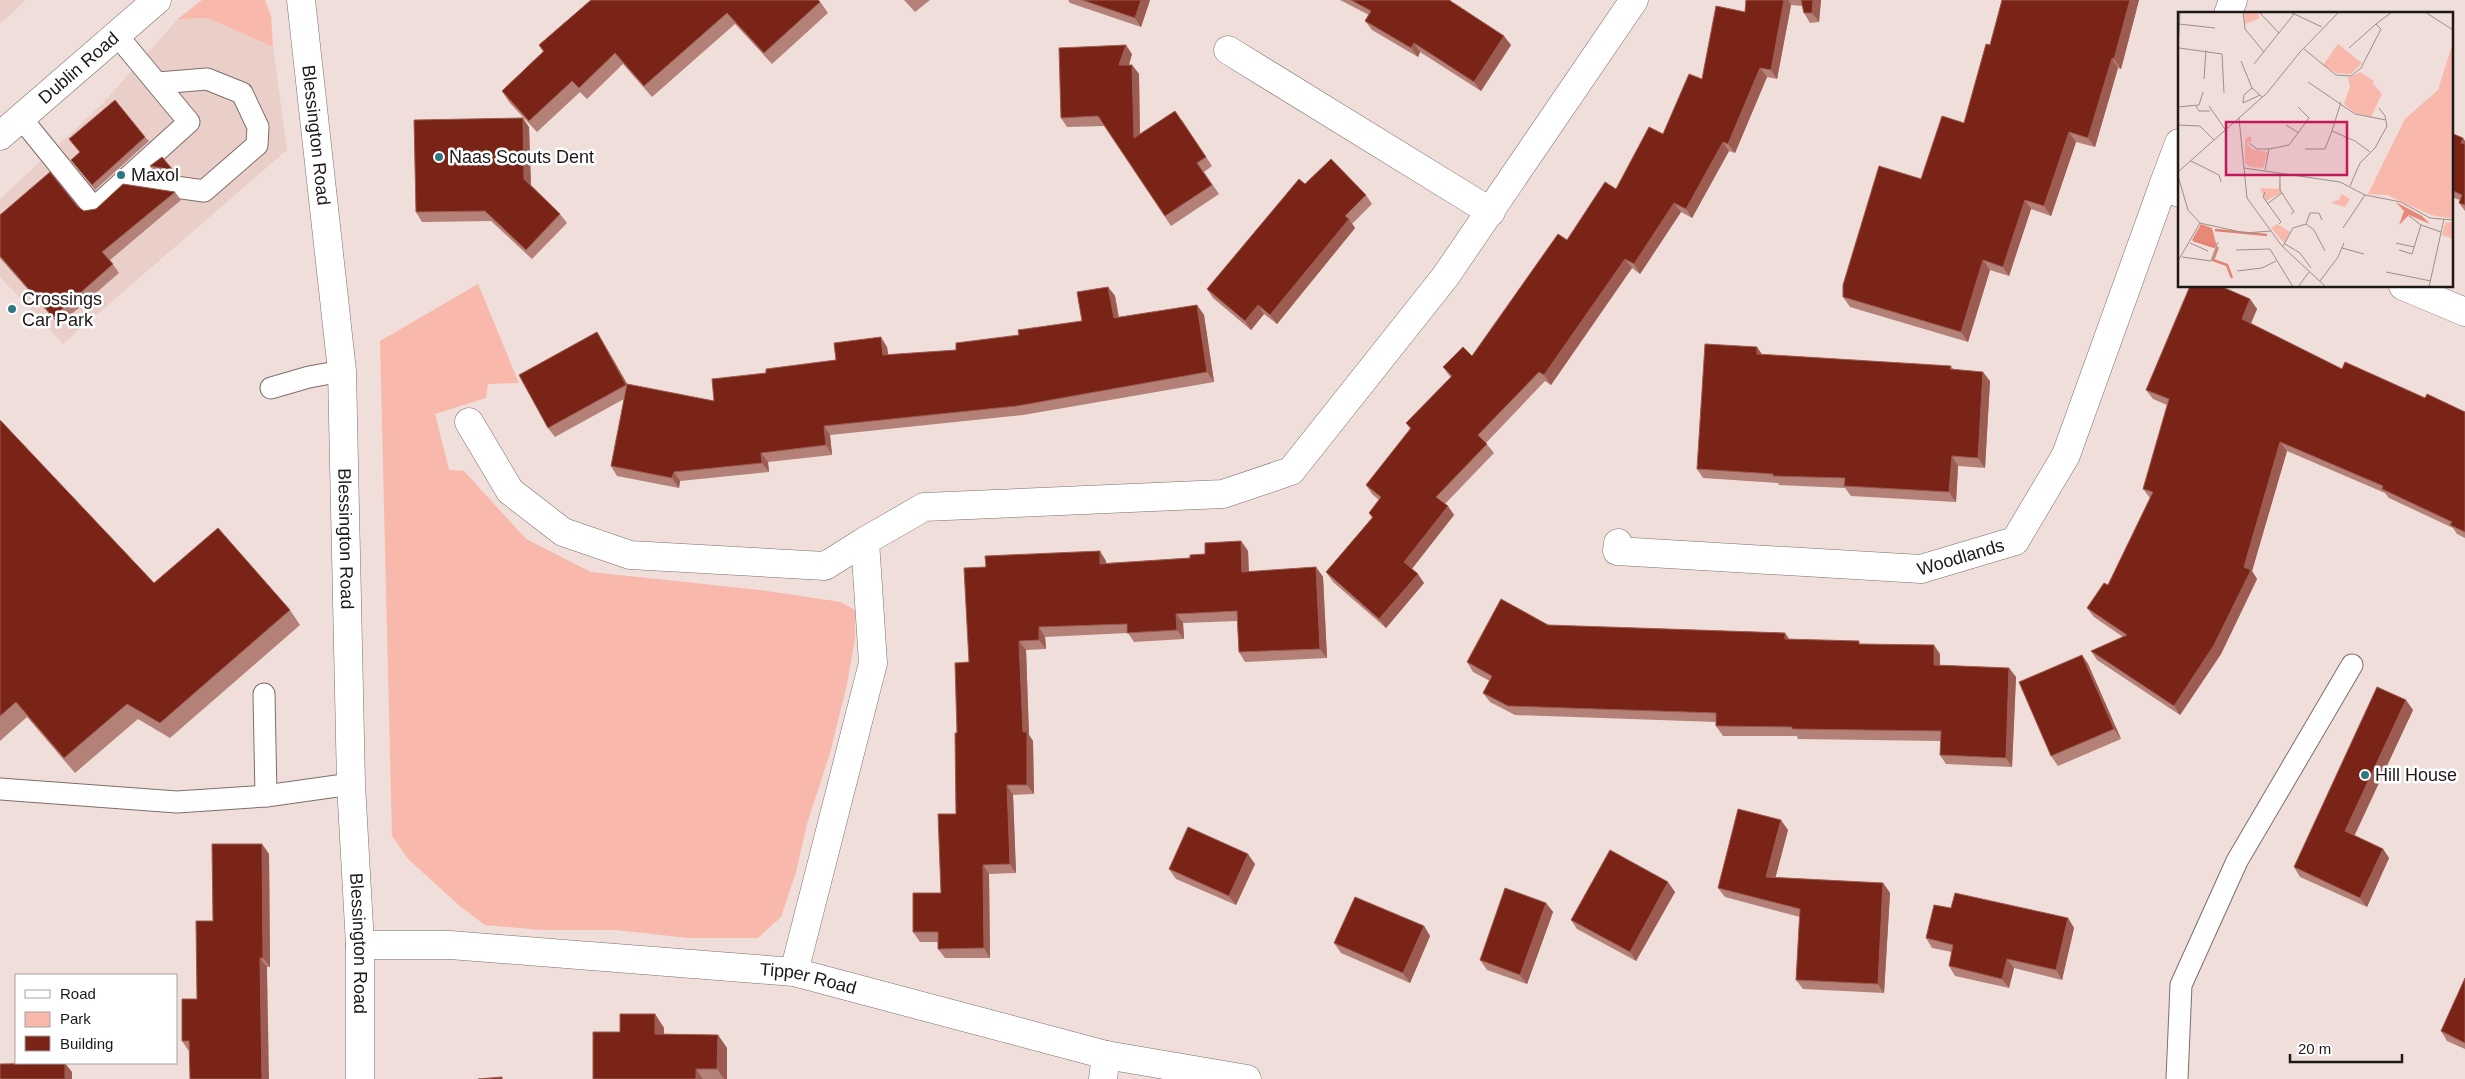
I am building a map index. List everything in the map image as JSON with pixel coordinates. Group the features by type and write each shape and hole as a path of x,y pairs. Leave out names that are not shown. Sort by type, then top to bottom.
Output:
{"street":[{"name":"Dublin Road","path":"0,136 157,0"},
{"name":"Blessington Road","path":"301,0 342,371 351,784 360,945 360,1079"},
{"path":"469,422 510,491 563,532 630,555 824,566 924,507 1223,494 1291,471 1446,277 1634,0"},
{"path":"2229,12 2233,0"},
{"path":"1228,50 1491,212"},
{"name":"Woodlands","path":"1618,543 1617,551 1921,569 2015,541 2066,455 2171,189 2178,149"},
{"path":"2408,288 2465,312"},
{"path":"794,972 873,663 865,541"},
{"name":"Tipper Road","path":"360,945 450,945 794,972 1104,1067 1248,1079"}],"lane":[{"path":"21,118 94,208 189,122 116,34"},
{"path":"125,180 204,191 257,145 258,126 242,93 207,79 158,84"},
{"path":"271,388 309,377 342,371"},
{"path":"2177,1079 2181,985 2237,861 2352,665"},
{"path":"264,694 266,796"},
{"path":"0,789 178,802 266,796 351,784"}],"shaded area":[{"path":"0,0 26,0 0,24"},
{"path":"208,18 273,47 287,150 63,344 0,277 0,199 103,103 178,19"}],"green space":[{"path":"202,0 265,0 271,16 273,47 208,18 178,19"},
{"path":"478,284 519,383 488,384 486,398 435,414 449,470 464,471 526,539 591,572 760,590 841,602 855,610 855,639 847,684 830,753 807,824 796,872 781,917 758,938 688,938 616,930 540,930 485,925 461,907 408,859 392,836 380,341"}],"building":[{"path":"591,0 818,0 820,2 764,53 727,13 644,86 615,53 579,88 572,81 529,121 502,91 544,51 539,45"},
{"path":"1082,0 1141,0 1135,18"},
{"path":"1351,0 1449,0 1504,36 1474,82 1414,43 1411,48 1365,21 1371,11"},
{"path":"1746,0 1784,0 1771,70 1760,68 1728,144 1723,142 1686,209 1674,203 1634,264 1625,259 1544,375 1539,372 1478,435 1487,444 1436,497 1448,506 1404,562 1418,574 1379,619 1326,572 1373,517 1369,513 1381,497 1366,485 1411,428 1406,423 1452,376 1443,367 1463,347 1472,356 1558,234 1567,240 1605,182 1616,189 1649,127 1663,134 1689,74 1702,79 1716,6 1745,12"},
{"path":"1801,0 1813,0 1812,13 1804,13"},
{"path":"2002,0 2130,0 2114,59 2112,58 2088,138 2069,132 2044,206 2025,200 2003,267 1983,260 1961,332 1843,297 1843,285 1879,166 1921,179 1942,116 1964,123 1986,44 1990,45"},
{"path":"1126,45 1119,65 1132,65 1134,138 1175,111 1206,157 1197,163 1212,185 1165,216 1098,116 1061,118 1059,48"},
{"path":"115,100 145,137 92,185 71,160 80,152 69,139"},
{"path":"523,118 524,179 560,214 526,250 485,211 416,212 414,120"},
{"path":"2452,133 2463,138 2461,143 2465,144 2465,205 2459,203 2462,195 2452,190"},
{"path":"162,157 173,170 150,166"},
{"path":"1331,159 1366,195 1345,216 1349,219 1270,315 1258,305 1245,321 1207,289 1299,179 1305,184"},
{"path":"50,172 78,207 84,211 96,209 123,184 175,192 102,252 113,264 53,317 0,256 0,215"},
{"path":"1108,287 1114,318 1197,305 1207,372 1017,406 824,426 826,445 761,453 762,463 674,472 672,478 611,466 627,384 714,401 712,379 766,373 766,369 836,360 834,343 881,337 883,355 956,350 956,343 1019,335 1018,330 1082,321 1077,292"},
{"path":"2189,288 2225,288 2250,299 2242,319 2342,369 2345,362 2425,398 2427,394 2465,412 2465,532 2450,525 2452,522 2382,489 2383,486 2280,442 2244,567 2251,570 2214,645 2174,706 2091,651 2127,635 2087,608 2104,583 2108,585 2153,492 2143,489 2169,399 2146,390"},
{"path":"597,332 626,385 548,428 519,375"},
{"path":"1705,344 1757,347 1757,354 1951,366 1950,369 1983,372 1978,458 1952,456 1949,492 1844,486 1845,478 1773,476 1773,474 1697,469"},
{"path":"0,420 154,583 218,528 290,610 160,723 127,704 64,758 16,702 0,716"},
{"path":"1241,541 1242,572 1316,567 1320,649 1239,652 1237,611 1176,614 1177,630 1127,633 1127,624 1039,627 1039,640 1019,641 1023,732 1027,732 1027,785 1007,785 1010,864 983,865 984,948 938,949 938,932 913,932 913,893 941,893 938,814 956,814 955,733 957,733 955,663 969,662 964,568 986,567 985,556 1100,551 1100,564 1190,558 1190,555 1205,554 1205,543"},
{"path":"1501,599 1548,625 1785,633 1785,639 1859,641 1859,644 1934,645 1934,665 2009,668 2006,758 1940,755 1941,731 1716,726 1716,713 1508,706 1483,693 1492,676 1467,662"},
{"path":"2082,655 2114,729 2051,756 2019,682"},
{"name":"Hill House","path":"2377,687 2406,700 2345,831 2383,849 2360,898 2294,867"},
{"path":"1738,809 1781,820 1766,877 1883,883 1878,984 1796,980 1800,909 1718,888"},
{"path":"1188,827 1248,854 1229,896 1169,869"},
{"path":"212,844 262,844 263,958 260,958 262,1079 190,1079 189,1041 182,1041 182,999 197,999 196,921 213,921"},
{"path":"1610,850 1668,882 1630,952 1571,920"},
{"path":"1505,888 1546,903 1520,975 1480,960"},
{"path":"1955,893 2068,918 2056,970 2007,959 2002,979 1949,966 1953,945 1926,938 1934,905 1951,908"},
{"path":"1355,897 1424,926 1403,973 1334,943"},
{"path":"2465,978 2465,1043 2441,1031"},
{"path":"620,1014 655,1014 655,1034 718,1035 717,1069 696,1069 696,1079 593,1079 593,1032 620,1032"},
{"path":"0,1064 65,1064 65,1079 0,1079"},
{"path":"502,1077 502,1079 478,1079"}],"place":[{"name":"Naas Scouts Dent","path":"439,157"},
{"name":"Maxol","path":"121,175"},
{"name":"Crossings Car Park","path":"12,309"},
{"name":"Hill House","path":"2365,775"}]}
